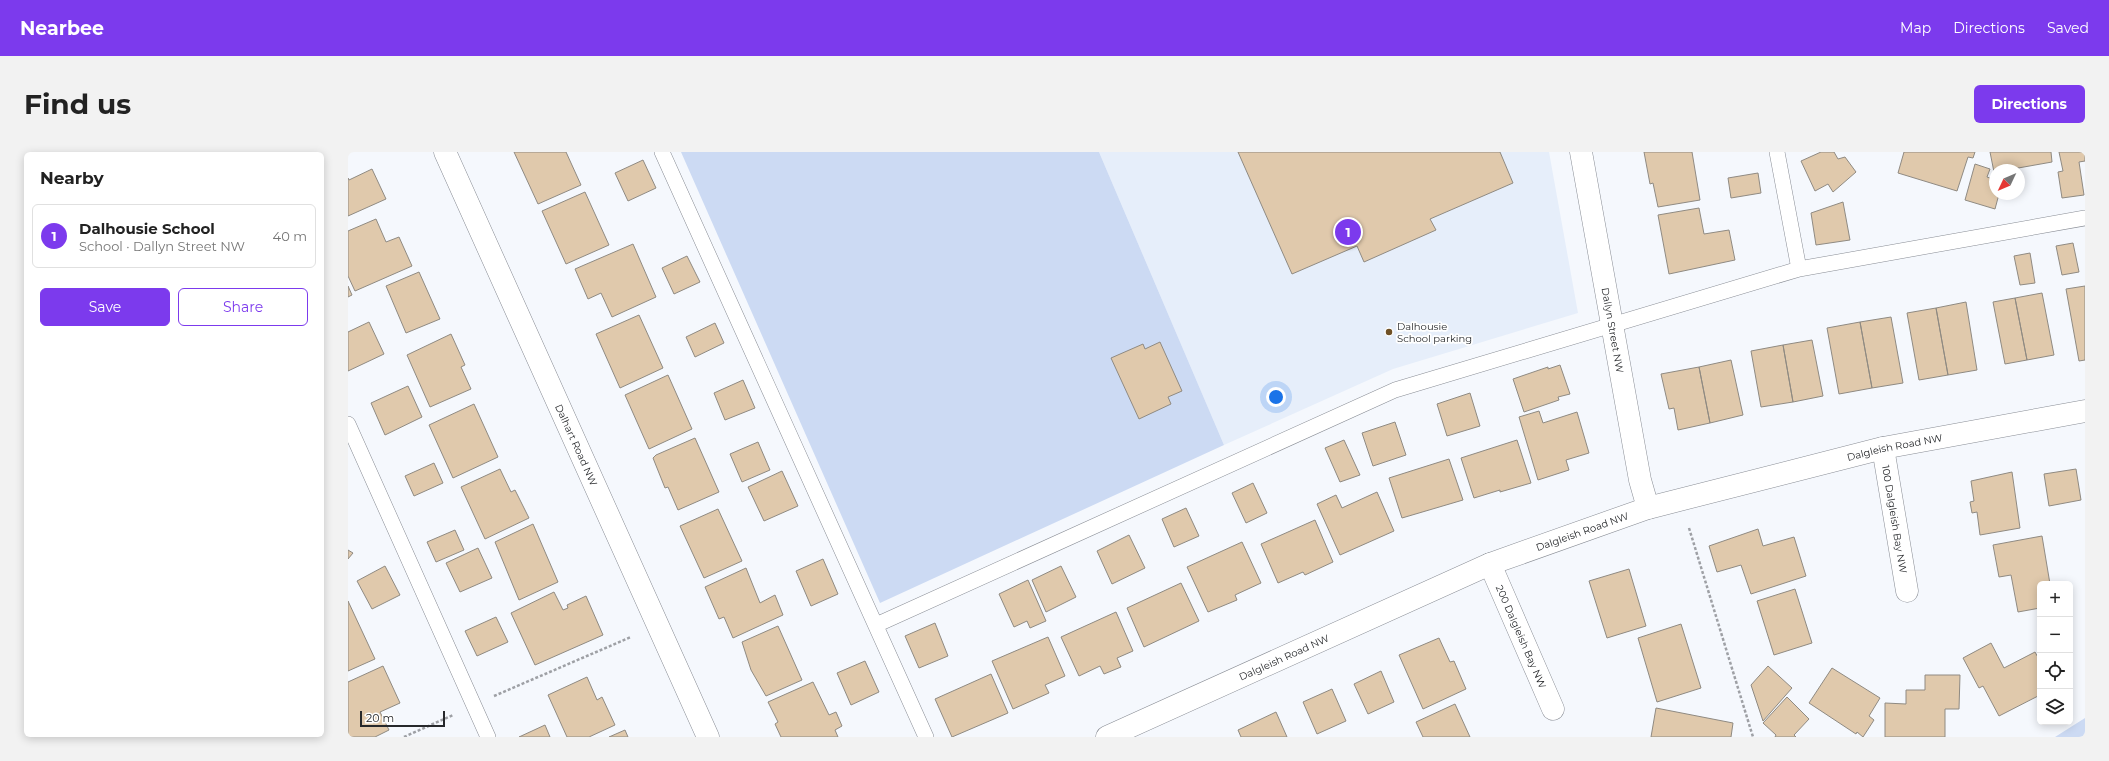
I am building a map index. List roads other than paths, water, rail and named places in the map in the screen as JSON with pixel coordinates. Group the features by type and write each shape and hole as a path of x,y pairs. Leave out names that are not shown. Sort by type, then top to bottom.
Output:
{"street":[{"name":"Dalhart Road NW","path":"445,152 708,737"},
{"name":"Dallyn Street NW","path":"1581,152 1640,480 1648,508"},
{"name":"Dalgleish Road NW","path":"1107,737 1150,728 1490,564 1648,508 1883,448 2085,411"},
{"name":"100 Dalgleish Bay NW","path":"1883,448 1907,591"},
{"name":"200 Dalgleish Bay NW","path":"1490,564 1553,709"}],"lane":[{"path":"662,152 926,737"},
{"path":"1777,152 1799,269"},
{"path":"876,625 1395,390 1799,269 2085,218"},
{"path":"348,424 488,737"}],"place":[{"name":"Dalhousie School","path":"1348,232"},
{"name":"Dalhousie School parking","path":"1389,332"}]}
